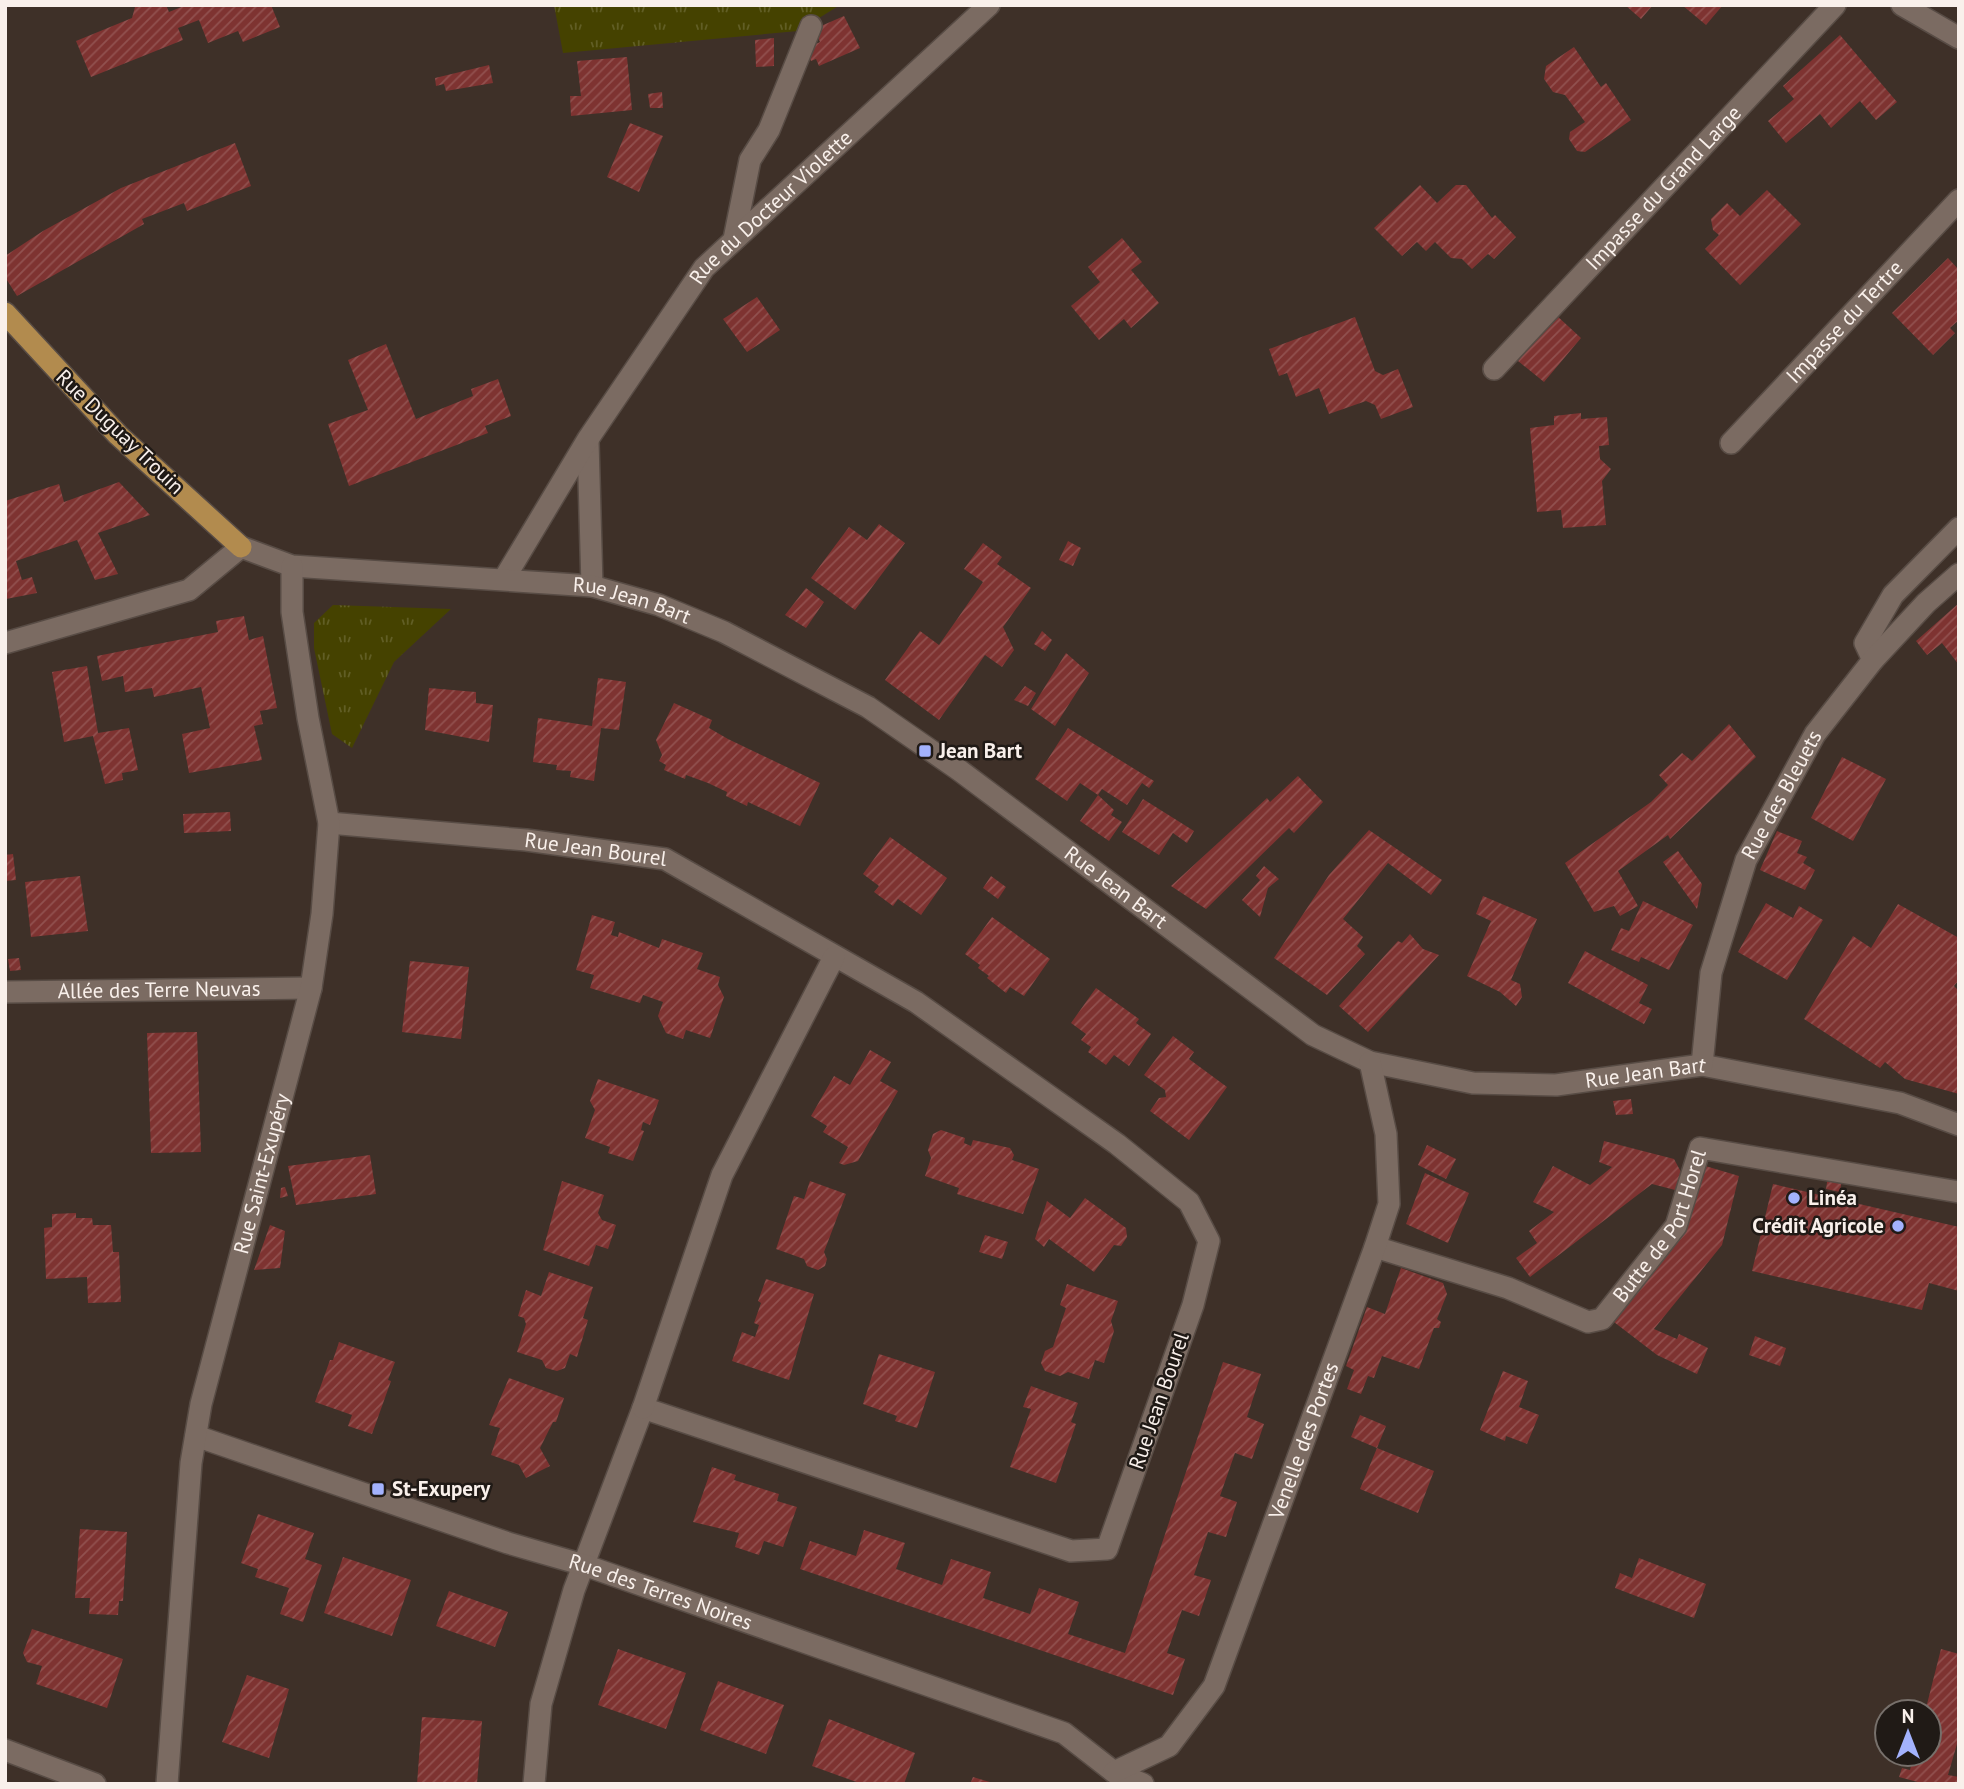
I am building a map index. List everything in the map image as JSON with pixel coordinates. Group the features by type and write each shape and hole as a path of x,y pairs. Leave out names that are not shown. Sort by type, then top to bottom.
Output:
{"main road":[{"name":"Rue Duguay Trouin","path":"5,313 118,435 241,547"}],"street":[{"name":"Rue du Docteur Violette","path":"504,579 588,439 704,268 989,5"},
{"name":"Impasse du Grand Large","path":"1494,369 1835,5"},
{"path":"1902,5 1959,38"},
{"path":"734,239 750,160 769,130 811,26"},
{"name":"Impasse du Tertre","path":"1731,443 1959,200"},
{"path":"588,439 592,586"},
{"path":"1873,660 1865,643 1893,594 1959,528"},
{"path":"5,643 189,590 241,547"},
{"name":"Rue Jean Bart","path":"241,547 292,566 592,586 659,605 724,632 869,707 959,770 1313,1035 1370,1062 1473,1083 1556,1085 1702,1065 1900,1104 1959,1125"},
{"name":"Rue Saint-Exupéry","path":"167,1784 191,1462 201,1404 311,988 323,914 329,823 308,718 292,612 292,566"},
{"name":"Rue des Bleuets","path":"1702,1065 1710,973 1746,860 1815,734 1873,660 1926,603 1959,574"},
{"name":"Rue Jean Bourel","path":"329,823 526,840 665,859 784,924 834,957 916,1002 1117,1144 1189,1202 1209,1241 1193,1304 1107,1549 1071,1551 643,1408"},
{"path":"534,1784 541,1704 584,1565 643,1408 722,1175 834,957"},
{"name":"Allée des Terre Neuvas","path":"5,992 311,988"},
{"name":"Venelle des Portes","path":"1111,1778 1169,1746 1214,1686 1375,1247 1389,1204 1386,1134 1370,1062"},
{"name":"Butte de Port Horel","path":"1375,1247 1508,1288 1588,1322 1602,1319 1676,1226 1700,1148 1959,1192"},
{"name":"Rue des Terres Noires","path":"196,1436 508,1543 584,1565 1064,1733 1111,1778 1143,1784"},
{"path":"5,1750 95,1784"}],"green space":[{"path":"554,5 840,5 798,31 563,53"},
{"path":"333,605 451,609 394,662 352,748 332,734 314,648 314,623"}],"building":[{"path":"166,5 169,12 186,5 271,5 280,27 243,42 238,31 208,43 199,20 178,28 183,40 91,77 76,41 132,18 135,7"},
{"path":"1625,5 1653,5 1641,19"},
{"path":"1682,5 1723,5 1706,25"},
{"path":"844,16 860,48 819,66 816,59 811,61 808,54 813,52 810,47 820,42 814,29"},
{"path":"1840,35 1897,102 1876,120 1860,101 1831,128 1820,114 1786,143 1768,121 1794,99 1783,86"},
{"path":"774,38 774,66 756,67 755,40"},
{"path":"1574,47 1601,87 1606,83 1631,120 1585,152 1577,151 1569,139 1570,132 1585,122 1565,95 1553,92 1544,79 1546,66"},
{"path":"627,57 632,110 571,116 570,96 581,96 577,61"},
{"path":"489,65 493,83 446,91 444,84 436,86 435,78"},
{"path":"662,92 663,108 650,108 648,94"},
{"path":"630,123 663,136 639,192 607,177"},
{"path":"235,143 251,186 187,211 184,203 142,219 144,224 17,296 5,277 5,256 43,231 121,188"},
{"path":"1420,185 1437,203 1456,185 1466,185 1492,218 1495,215 1516,237 1494,259 1488,254 1472,269 1462,259 1451,258 1435,242 1426,251 1417,242 1402,256 1374,228"},
{"path":"1767,190 1801,224 1740,285 1705,249 1719,235 1713,230 1711,219 1727,203 1740,216"},
{"path":"1122,238 1142,262 1131,270 1159,303 1131,328 1124,319 1099,340 1071,306 1100,282 1088,267"},
{"path":"1948,258 1959,270 1959,320 1950,328 1955,333 1933,355 1892,313"},
{"path":"757,297 780,330 747,352 723,319"},
{"path":"1556,315 1581,338 1544,382 1518,361"},
{"path":"1355,317 1375,371 1383,375 1398,369 1413,407 1381,419 1375,405 1366,401 1329,414 1319,388 1296,397 1287,373 1279,376 1269,349"},
{"path":"386,344 416,419 473,396 471,389 498,379 511,416 485,426 488,433 349,486 328,424 368,410 348,360"},
{"path":"1581,413 1581,419 1607,417 1609,445 1599,446 1600,459 1611,469 1602,481 1606,525 1563,528 1561,510 1537,512 1530,428 1554,425 1554,416"},
{"path":"119,482 150,515 98,533 118,574 95,580 77,540 16,561 22,580 32,577 37,593 6,599 5,501 59,484 64,502"},
{"path":"879,524 905,543 855,610 811,578 849,527 867,540"},
{"path":"1068,541 1081,548 1073,566 1059,560"},
{"path":"983,543 1002,557 997,564 1031,588 1003,627 1014,650 1002,667 985,655 939,720 885,680 920,631 939,645 983,582 964,569"},
{"path":"806,588 824,602 806,628 785,615"},
{"path":"1959,603 1959,665 1942,643 1927,655 1916,641"},
{"path":"244,616 249,640 263,636 277,708 260,711 263,724 254,726 262,760 189,773 182,734 210,728 201,687 154,697 152,688 125,692 123,676 102,681 97,656 218,632 216,621"},
{"path":"1042,631 1052,640 1045,651 1034,644"},
{"path":"1066,653 1089,673 1055,726 1031,709"},
{"path":"87,666 98,733 129,728 138,770 122,773 123,780 105,784 93,736 64,742 52,672"},
{"path":"598,678 626,682 619,730 601,728 594,781 570,777 571,771 556,770 557,765 533,762 538,718 592,726"},
{"path":"1025,686 1036,693 1028,706 1014,700"},
{"path":"429,688 476,692 476,703 493,705 489,742 425,730"},
{"path":"674,703 712,720 709,728 728,739 820,783 800,826 748,802 747,806 708,783 686,775 685,779 664,770 666,765 659,761 662,755 656,740"},
{"path":"1729,724 1756,757 1670,839 1668,835 1618,871 1638,906 1620,916 1614,906 1594,912 1565,863 1651,802 1668,785 1659,775 1682,753 1692,761"},
{"path":"1068,728 1154,781 1149,788 1142,783 1127,805 1102,789 1098,795 1080,783 1067,801 1035,779"},
{"path":"1842,757 1886,779 1853,841 1811,818"},
{"path":"1298,776 1323,802 1294,833 1289,828 1206,909 1171,886 1267,798 1270,802"},
{"path":"1098,795 1114,810 1111,815 1122,822 1109,841 1080,821"},
{"path":"1143,799 1194,831 1187,843 1173,833 1159,855 1122,832"},
{"path":"230,812 231,831 184,833 183,814"},
{"path":"1369,830 1442,880 1431,895 1388,863 1343,919 1363,937 1357,946 1365,954 1327,995 1274,958 1329,875"},
{"path":"1777,831 1802,841 1797,853 1807,857 1803,863 1815,870 1805,890 1760,870"},
{"path":"890,837 947,878 921,915 898,899 893,906 874,892 879,886 863,874"},
{"path":"1678,851 1702,884 1697,909 1663,862"},
{"path":"13,854 16,880 5,881 5,855"},
{"path":"1264,866 1279,879 1268,888 1260,917 1242,900 1260,880 1256,876"},
{"path":"80,876 88,931 31,937 25,882"},
{"path":"991,876 1006,887 998,899 983,888"},
{"path":"1483,896 1537,919 1511,980 1520,984 1522,997 1516,1006 1500,992 1467,976 1491,921 1476,914"},
{"path":"1643,901 1693,925 1669,970 1641,957 1639,962 1611,950 1621,928 1629,931"},
{"path":"1766,903 1793,918 1799,906 1823,920 1787,980 1738,952"},
{"path":"1898,904 1959,938 1959,980 1954,986 1959,991 1959,1094 1905,1079 1885,1062 1880,1068 1804,1019 1853,936 1871,948"},
{"path":"592,915 615,922 611,935 618,937 619,932 659,948 662,939 703,953 697,969 720,977 718,985 724,997 710,1038 686,1030 683,1039 666,1033 658,1016 663,1002 643,995 640,1003 590,988 594,975 576,970"},
{"path":"992,917 1050,959 1024,996 1010,987 1006,993 987,978 989,976 978,968 980,965 965,954"},
{"path":"1410,934 1423,949 1439,955 1368,1032 1339,1006 1398,941 1402,943"},
{"path":"1585,951 1648,985 1639,1003 1652,1009 1644,1024 1568,983"},
{"path":"19,958 21,970 10,971 8,959"},
{"path":"410,961 469,967 461,1039 402,1032"},
{"path":"1096,988 1139,1019 1136,1023 1151,1034 1129,1066 1114,1055 1106,1065 1088,1052 1091,1047 1081,1040 1086,1034 1071,1023"},
{"path":"197,1032 201,1152 151,1153 147,1033"},
{"path":"1173,1036 1194,1052 1189,1059 1227,1087 1189,1140 1150,1111 1159,1098 1166,1097 1165,1090 1144,1075"},
{"path":"870,1050 891,1062 880,1081 898,1091 858,1161 844,1165 839,1163 848,1147 823,1132 827,1126 811,1116 834,1076 850,1085"},
{"path":"598,1079 659,1100 650,1125 643,1122 641,1130 644,1131 633,1161 608,1153 610,1147 585,1138 595,1110 590,1101"},
{"path":"1631,1099 1633,1114 1616,1115 1613,1101"},
{"path":"941,1130 965,1138 964,1143 971,1146 973,1140 1010,1148 1014,1155 1012,1160 1039,1169 1023,1214 957,1194 959,1188 925,1176 931,1158 928,1150 933,1134"},
{"path":"1604,1141 1674,1159 1681,1172 1675,1190 1652,1184 1530,1277 1516,1258 1537,1243 1529,1231 1554,1212 1533,1202 1553,1166 1590,1185 1612,1167 1599,1162"},
{"path":"1427,1145 1456,1159 1446,1179 1418,1165"},
{"path":"370,1155 376,1194 296,1205 288,1166"},
{"path":"1702,1165 1739,1176 1722,1245 1654,1329 1677,1339 1679,1334 1708,1348 1697,1374 1657,1355 1610,1319"},
{"path":"1425,1173 1469,1193 1448,1243 1406,1224"},
{"path":"1828,1176 1842,1179 1840,1192 1826,1189"},
{"path":"562,1181 604,1195 598,1213 602,1220 616,1225 608,1249 596,1245 589,1266 543,1250"},
{"path":"810,1181 846,1194 824,1252 827,1259 825,1266 818,1270 807,1266 804,1259 776,1249 794,1196 804,1199"},
{"path":"1773,1184 1959,1227 1959,1291 1929,1283 1922,1310 1752,1271"},
{"path":"285,1187 288,1196 280,1198 281,1188"},
{"path":"1085,1198 1126,1228 1127,1237 1121,1246 1114,1245 1094,1272 1049,1239 1044,1247 1035,1239 1047,1201 1070,1218"},
{"path":"76,1213 76,1218 92,1218 93,1225 111,1225 113,1252 119,1252 121,1302 88,1303 87,1277 46,1279 44,1228 52,1227 52,1214"},
{"path":"270,1225 285,1231 280,1268 254,1270"},
{"path":"985,1235 1008,1242 1002,1259 979,1252"},
{"path":"1401,1268 1443,1283 1447,1294 1437,1319 1441,1322 1439,1328 1434,1328 1419,1369 1382,1356 1374,1378 1368,1376 1361,1394 1347,1389 1354,1370 1346,1366 1367,1307 1385,1314"},
{"path":"549,1272 593,1287 583,1318 588,1320 577,1357 570,1354 565,1368 557,1371 546,1368 542,1360 517,1352 526,1324 524,1318 518,1316 526,1290 541,1296"},
{"path":"766,1279 814,1294 789,1380 732,1361 742,1332 755,1337 759,1325 754,1323 761,1303 758,1301"},
{"path":"1067,1284 1118,1301 1111,1321 1114,1331 1104,1363 1095,1360 1089,1379 1068,1372 1060,1376 1045,1371 1041,1363 1045,1351 1053,1347 1066,1308 1060,1305"},
{"path":"1755,1336 1786,1348 1780,1366 1749,1355"},
{"path":"339,1342 395,1362 372,1434 348,1426 352,1415 315,1402"},
{"path":"879,1354 935,1372 917,1428 895,1421 897,1416 863,1404"},
{"path":"1223,1362 1261,1374 1247,1417 1264,1424 1252,1459 1235,1453 1220,1496 1237,1502 1226,1537 1208,1532 1194,1575 1211,1580 1199,1616 1182,1610 1167,1653 1185,1659 1173,1695 800,1569 810,1541 856,1556 864,1530 905,1543 896,1569 942,1585 951,1559 991,1572 983,1598 1030,1614 1039,1588 1079,1602 1068,1634 1125,1653"},
{"path":"1503,1371 1528,1381 1519,1407 1539,1415 1527,1444 1506,1436 1505,1441 1480,1430"},
{"path":"509,1378 564,1398 556,1422 553,1422 540,1448 550,1466 526,1478 519,1465 491,1455 500,1428 489,1425"},
{"path":"1031,1386 1078,1403 1071,1422 1076,1424 1056,1483 1010,1467 1031,1409 1023,1407"},
{"path":"1360,1415 1386,1426 1377,1448 1351,1437"},
{"path":"1377,1448 1434,1471 1418,1513 1360,1489"},
{"path":"712,1467 736,1475 734,1480 779,1494 777,1501 797,1507 783,1547 764,1541 759,1555 735,1547 739,1533 693,1522"},
{"path":"258,1514 314,1533 305,1559 322,1565 303,1622 280,1614 289,1588 255,1577 258,1569 241,1563"},
{"path":"80,1529 127,1532 123,1601 119,1601 118,1615 89,1614 90,1598 75,1598"},
{"path":"343,1557 411,1580 392,1636 324,1613"},
{"path":"1639,1558 1706,1584 1694,1618 1615,1588 1620,1573 1632,1578"},
{"path":"449,1591 508,1612 495,1647 436,1626"},
{"path":"32,1629 123,1659 107,1708 36,1684 42,1666 27,1662 23,1653"},
{"path":"618,1649 686,1673 666,1729 598,1705"},
{"path":"1941,1649 1959,1654 1959,1737 1948,1775 1959,1777 1958,1784 1925,1784 1899,1777 1902,1768 1943,1768 1943,1698 1929,1698"},
{"path":"247,1675 289,1689 269,1758 222,1742"},
{"path":"718,1681 784,1705 766,1754 700,1730"},
{"path":"422,1717 482,1721 477,1784 417,1784"},
{"path":"829,1719 915,1753 904,1784 862,1784 812,1766"},
{"path":"973,1777 993,1783 993,1784 970,1784"}],"place":[{"name":"Jean Bart","path":"925,751"},
{"name":"Linéa","path":"1794,1198"},
{"name":"Crédit Agricole","path":"1898,1226"},
{"name":"St-Exupery","path":"378,1489"}]}
